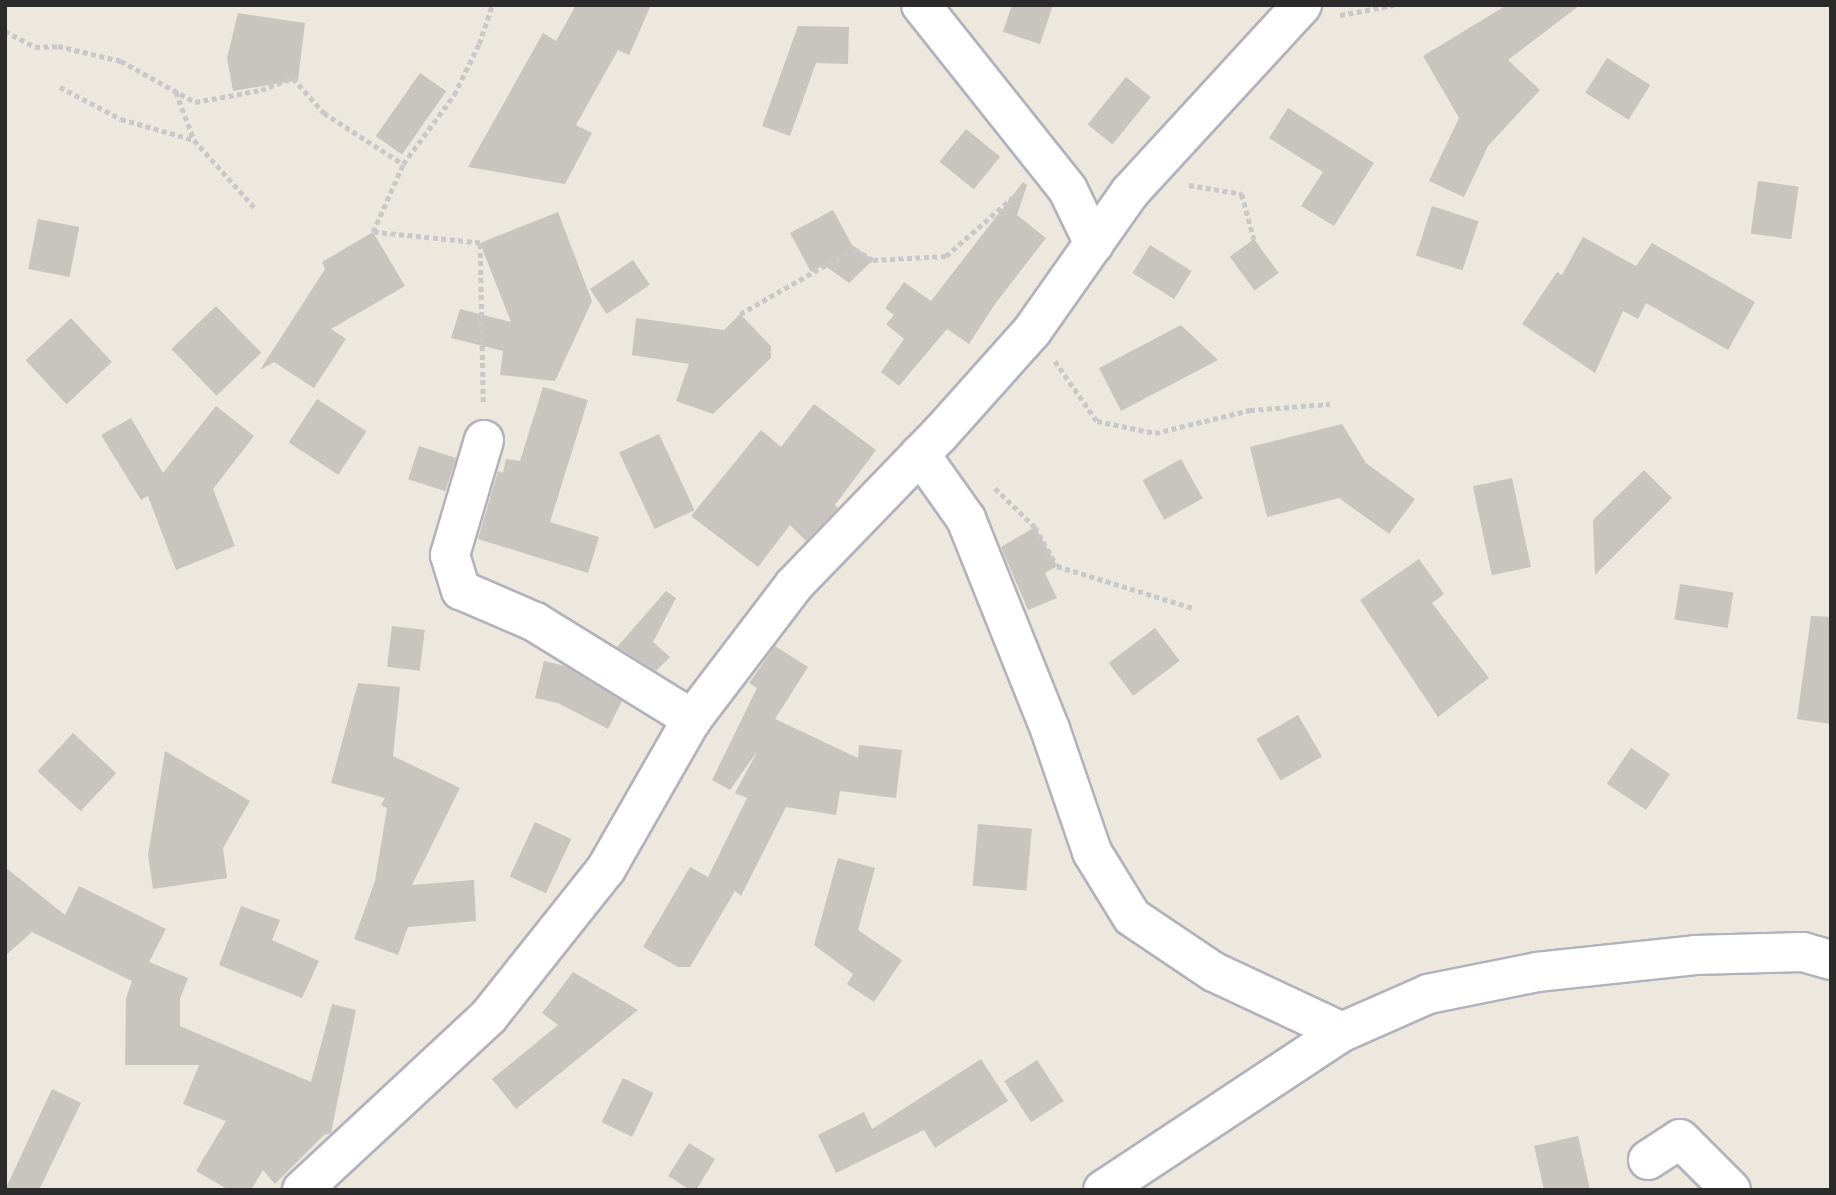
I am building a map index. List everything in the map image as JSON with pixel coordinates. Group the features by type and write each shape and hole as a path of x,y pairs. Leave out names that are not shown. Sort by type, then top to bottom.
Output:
{"street":[{"path":"921,5 1068,190 1094,244"},
{"path":"302,1190 489,1016 606,869 692,719 794,585 920,454 1032,331 1130,192 1302,5"},
{"path":"484,440 450,555 461,590 535,622 692,719"},
{"path":"920,454 966,519 1050,729 1092,852 1132,916 1214,972 1342,1032"},
{"path":"1103,1190 1342,1032 1429,994 1537,972 1695,955 1803,952 1831,960"},
{"path":"1648,1160 1680,1139 1731,1190"}],"path":[{"path":"484,440 479,314 480,243 373,232 403,164 454,95 478,44 492,5"},
{"path":"5,31 35,47 58,46 121,61 195,103 261,90 293,78 324,113 403,164"},
{"path":"60,87 121,119 194,140"},
{"path":"176,92 194,140 256,209"},
{"path":"740,314 854,249 873,260 946,256 1029,183 1068,190"},
{"path":"1130,192 1189,185 1242,194 1254,239"},
{"path":"1032,331 1097,421 1155,433 1250,410 1331,404"},
{"path":"987,480 1035,527 1057,566 1193,608"}],"building":[{"path":"576,5 651,5 629,55 618,50 576,125 592,133 565,184 468,167 543,33 556,41"},
{"path":"1012,5 1053,5 1040,44 1003,32"},
{"path":"1507,5 1580,5 1508,60 1540,90 1488,146 1464,197 1429,181 1459,118 1423,56"},
{"path":"238,13 305,23 298,80 233,91 227,58"},
{"path":"798,26 849,27 848,64 816,63 790,136 762,126"},
{"path":"1607,58 1650,85 1629,120 1585,93"},
{"path":"420,73 446,91 402,154 376,136"},
{"path":"1126,77 1151,97 1112,145 1088,124"},
{"path":"1288,108 1374,163 1334,226 1301,206 1323,172 1269,138"},
{"path":"966,129 1000,157 974,189 940,162"},
{"path":"1758,181 1799,187 1791,239 1751,233"},
{"path":"1023,182 1027,185 1017,215 1046,238 995,304 969,344 947,329 899,386 881,372 904,339 886,324 894,315 885,308 904,282 931,301"},
{"path":"1432,206 1479,221 1463,271 1416,255"},
{"path":"833,210 852,245 873,260 849,283 824,265 811,272 790,233"},
{"path":"558,212 592,301 555,381 500,375 503,351 451,338 460,309 511,322 480,243"},
{"path":"38,219 79,227 69,277 28,269"},
{"path":"373,232 405,286 331,329 346,339 314,388 274,362 260,370 325,269 322,262"},
{"path":"1583,237 1636,266 1652,243 1755,302 1728,350 1646,303 1638,319 1623,311 1595,373 1522,324 1557,272 1562,275"},
{"path":"1254,239 1279,273 1254,291 1230,257"},
{"path":"1150,245 1192,271 1174,299 1133,273"},
{"path":"633,260 650,285 607,314 590,289"},
{"path":"216,306 261,353 217,396 171,349"},
{"path":"740,314 771,346 771,358 713,414 676,401 689,364 632,355 636,318 724,330"},
{"path":"71,318 112,362 67,404 26,360"},
{"path":"1181,325 1218,360 1121,411 1099,368"},
{"path":"543,387 588,400 550,522 599,537 588,573 478,539 498,471 503,473 506,459 520,461"},
{"path":"317,399 366,431 338,475 289,443"},
{"path":"814,404 876,450 835,505 838,508 806,541 790,525 758,567 691,516 761,430 781,447"},
{"path":"216,406 254,436 213,489 235,546 176,570 148,496 141,500 101,435 131,418 163,473"},
{"path":"1342,424 1366,463 1415,499 1389,534 1339,498 1267,517 1250,447"},
{"path":"659,434 694,510 655,529 619,453"},
{"path":"419,446 456,458 445,491 408,479"},
{"path":"1181,459 1203,498 1164,520 1143,480"},
{"path":"1644,470 1672,498 1595,575 1593,520"},
{"path":"1512,478 1531,567 1492,575 1473,486"},
{"path":"1035,527 1057,566 1045,573 1057,598 1028,610 1001,547"},
{"path":"1419,559 1444,594 1432,603 1489,678 1438,717 1360,600"},
{"path":"1680,584 1733,592 1728,628 1674,620"},
{"path":"666,591 676,598 653,642 670,657 656,671 617,647"},
{"path":"1811,616 1831,617 1831,724 1797,719"},
{"path":"392,626 425,630 420,671 387,667"},
{"path":"1155,628 1180,661 1133,696 1109,663"},
{"path":"775,646 808,667 775,719 858,758 859,745 902,750 896,798 840,791 836,815 786,807 741,896 735,891 690,967 678,967 643,947 690,867 708,877 747,798 735,793 758,750 730,790 712,780 757,688 749,683"},
{"path":"544,661 565,666 622,701 608,729 558,703 535,698"},
{"path":"358,683 400,687 393,756 460,788 412,885 474,880 476,921 408,927 398,955 354,939 375,881 387,808 381,805 385,798 331,783"},
{"path":"1298,715 1322,757 1280,781 1256,739"},
{"path":"73,733 116,773 81,811 38,771"},
{"path":"1631,748 1670,774 1646,810 1607,784"},
{"path":"165,751 250,801 223,848 227,878 153,889 148,855"},
{"path":"535,822 571,839 546,893 510,876"},
{"path":"978,824 1032,829 1026,890 973,886"},
{"path":"838,858 875,868 858,930 902,960 874,1002 847,984 853,974 814,945"},
{"path":"5,867 65,915 79,886 166,929 149,962 188,978 180,999 180,1026 311,1082 332,1004 356,1010 331,1133 324,1135 275,1184 263,1170 251,1190 229,1190 196,1171 226,1121 183,1104 199,1065 125,1065 126,998 132,981 32,932 5,956"},
{"path":"241,906 280,920 272,940 319,961 302,998 219,965"},
{"path":"573,972 638,1010 516,1109 492,1079 558,1025 542,1013"},
{"path":"981,1059 1008,1101 935,1148 924,1130 836,1173 818,1135 864,1112 872,1129"},
{"path":"1037,1060 1064,1101 1031,1122 1004,1081"},
{"path":"623,1078 654,1093 632,1137 602,1122"},
{"path":"52,1089 81,1103 39,1190 5,1190"},
{"path":"1578,1136 1590,1190 1544,1190 1534,1146"},
{"path":"689,1143 715,1159 696,1190 690,1190 668,1176"}]}
